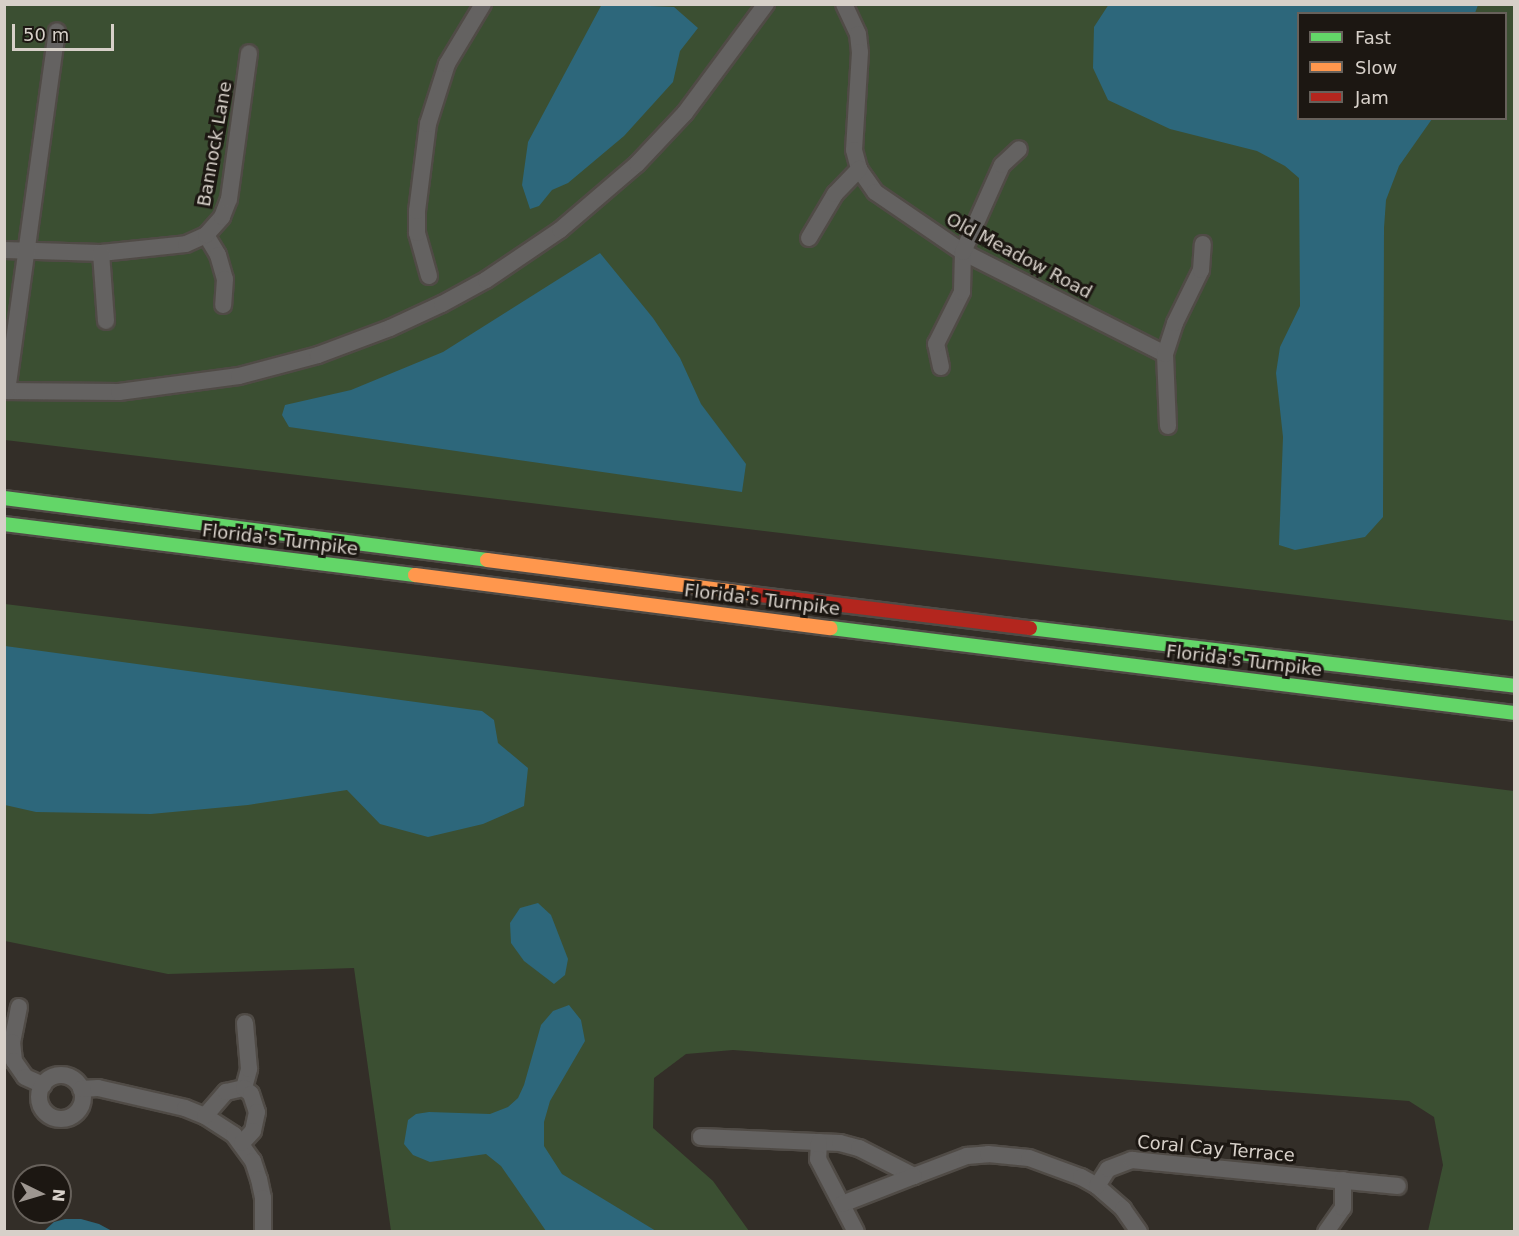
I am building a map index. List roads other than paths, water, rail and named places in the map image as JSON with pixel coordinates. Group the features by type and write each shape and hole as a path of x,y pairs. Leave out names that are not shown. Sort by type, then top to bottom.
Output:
{"highway":[{"name":"Florida's Turnpike","path":"4,498 751,594 1515,686"},
{"name":"Florida's Turnpike","path":"4,524 1515,713"}],"street":[{"path":"429,276 417,233 417,211 428,124 447,64 483,4"},
{"path":"57,31 6,391 119,392 170,388 238,376 288,364 366,338 442,304 486,280 560,230 637,164 691,105 766,4"},
{"name":"Old Meadow Road","path":"844,4 858,34 860,52 853,141 859,169 869,185 883,199 963,252 1165,354"},
{"name":"Bannock Lane","path":"206,235 222,217 229,199 249,54"},
{"path":"941,367 936,344 962,292 963,252 1002,165 1019,149"},
{"path":"809,238 835,194 859,169"},
{"path":"4,250 101,253 186,244 206,235 218,255 225,279 222,305"},
{"path":"1168,426 1165,354 1175,322 1201,270 1203,244"},
{"path":"101,253 106,321"},
{"path":"19,1007 12,1042 14,1061 25,1077 43,1085"},
{"path":"244,1088 249,1069 245,1023"},
{"path":"60,1075 73,1079 81,1089 82,1104 66,1119 51,1117 41,1106 40,1092 43,1085 47,1080 60,1075"},
{"path":"81,1089 98,1088 185,1108 225,1128 242,1143 259,1179 263,1198 263,1232"},
{"path":"204,1116 226,1092 244,1088"},
{"path":"242,1143 253,1131 257,1112 251,1094 244,1088"},
{"path":"701,1137 850,1145 914,1176"},
{"path":"819,1142 818,1159 856,1232"},
{"path":"842,1204 967,1156 1009,1155 1065,1170 1097,1186 1123,1209 1139,1232"},
{"name":"Coral Cay Terrace","path":"1097,1186 1108,1169 1132,1160 1398,1186"},
{"path":"1326,1232 1343,1208 1343,1180"}],"water":[{"path":"602,4 674,7 698,28 680,51 673,82 624,136 568,183 552,190 539,206 530,209 522,185 528,142"},
{"path":"1109,4 1478,5 1475,12 1297,12 1297,120 1431,120 1399,166 1386,200 1383,517 1365,537 1295,550 1279,545 1283,437 1276,373 1280,347 1300,306 1299,178 1285,166 1257,151 1170,129 1108,100 1093,68 1094,27"},
{"path":"600,253 653,318 680,358 701,404 746,464 742,492 289,427 282,415 285,405 351,390 443,352"},
{"path":"5,646 482,711 494,720 498,743 528,768 524,806 483,824 428,837 380,824 347,790 248,805 151,814 36,812 5,805"},
{"path":"538,903 551,915 568,959 565,975 554,984 524,961 511,943 510,923 520,908"},
{"path":"569,1005 581,1020 585,1041 550,1101 544,1122 544,1146 562,1174 656,1231 546,1231 501,1166 486,1154 430,1162 413,1155 404,1144 408,1120 416,1114 429,1112 490,1114 508,1107 518,1098 524,1085 541,1025 553,1011"},
{"path":"72,1219 81,1219 99,1224 112,1231 44,1231 52,1224 72,1224"}]}
